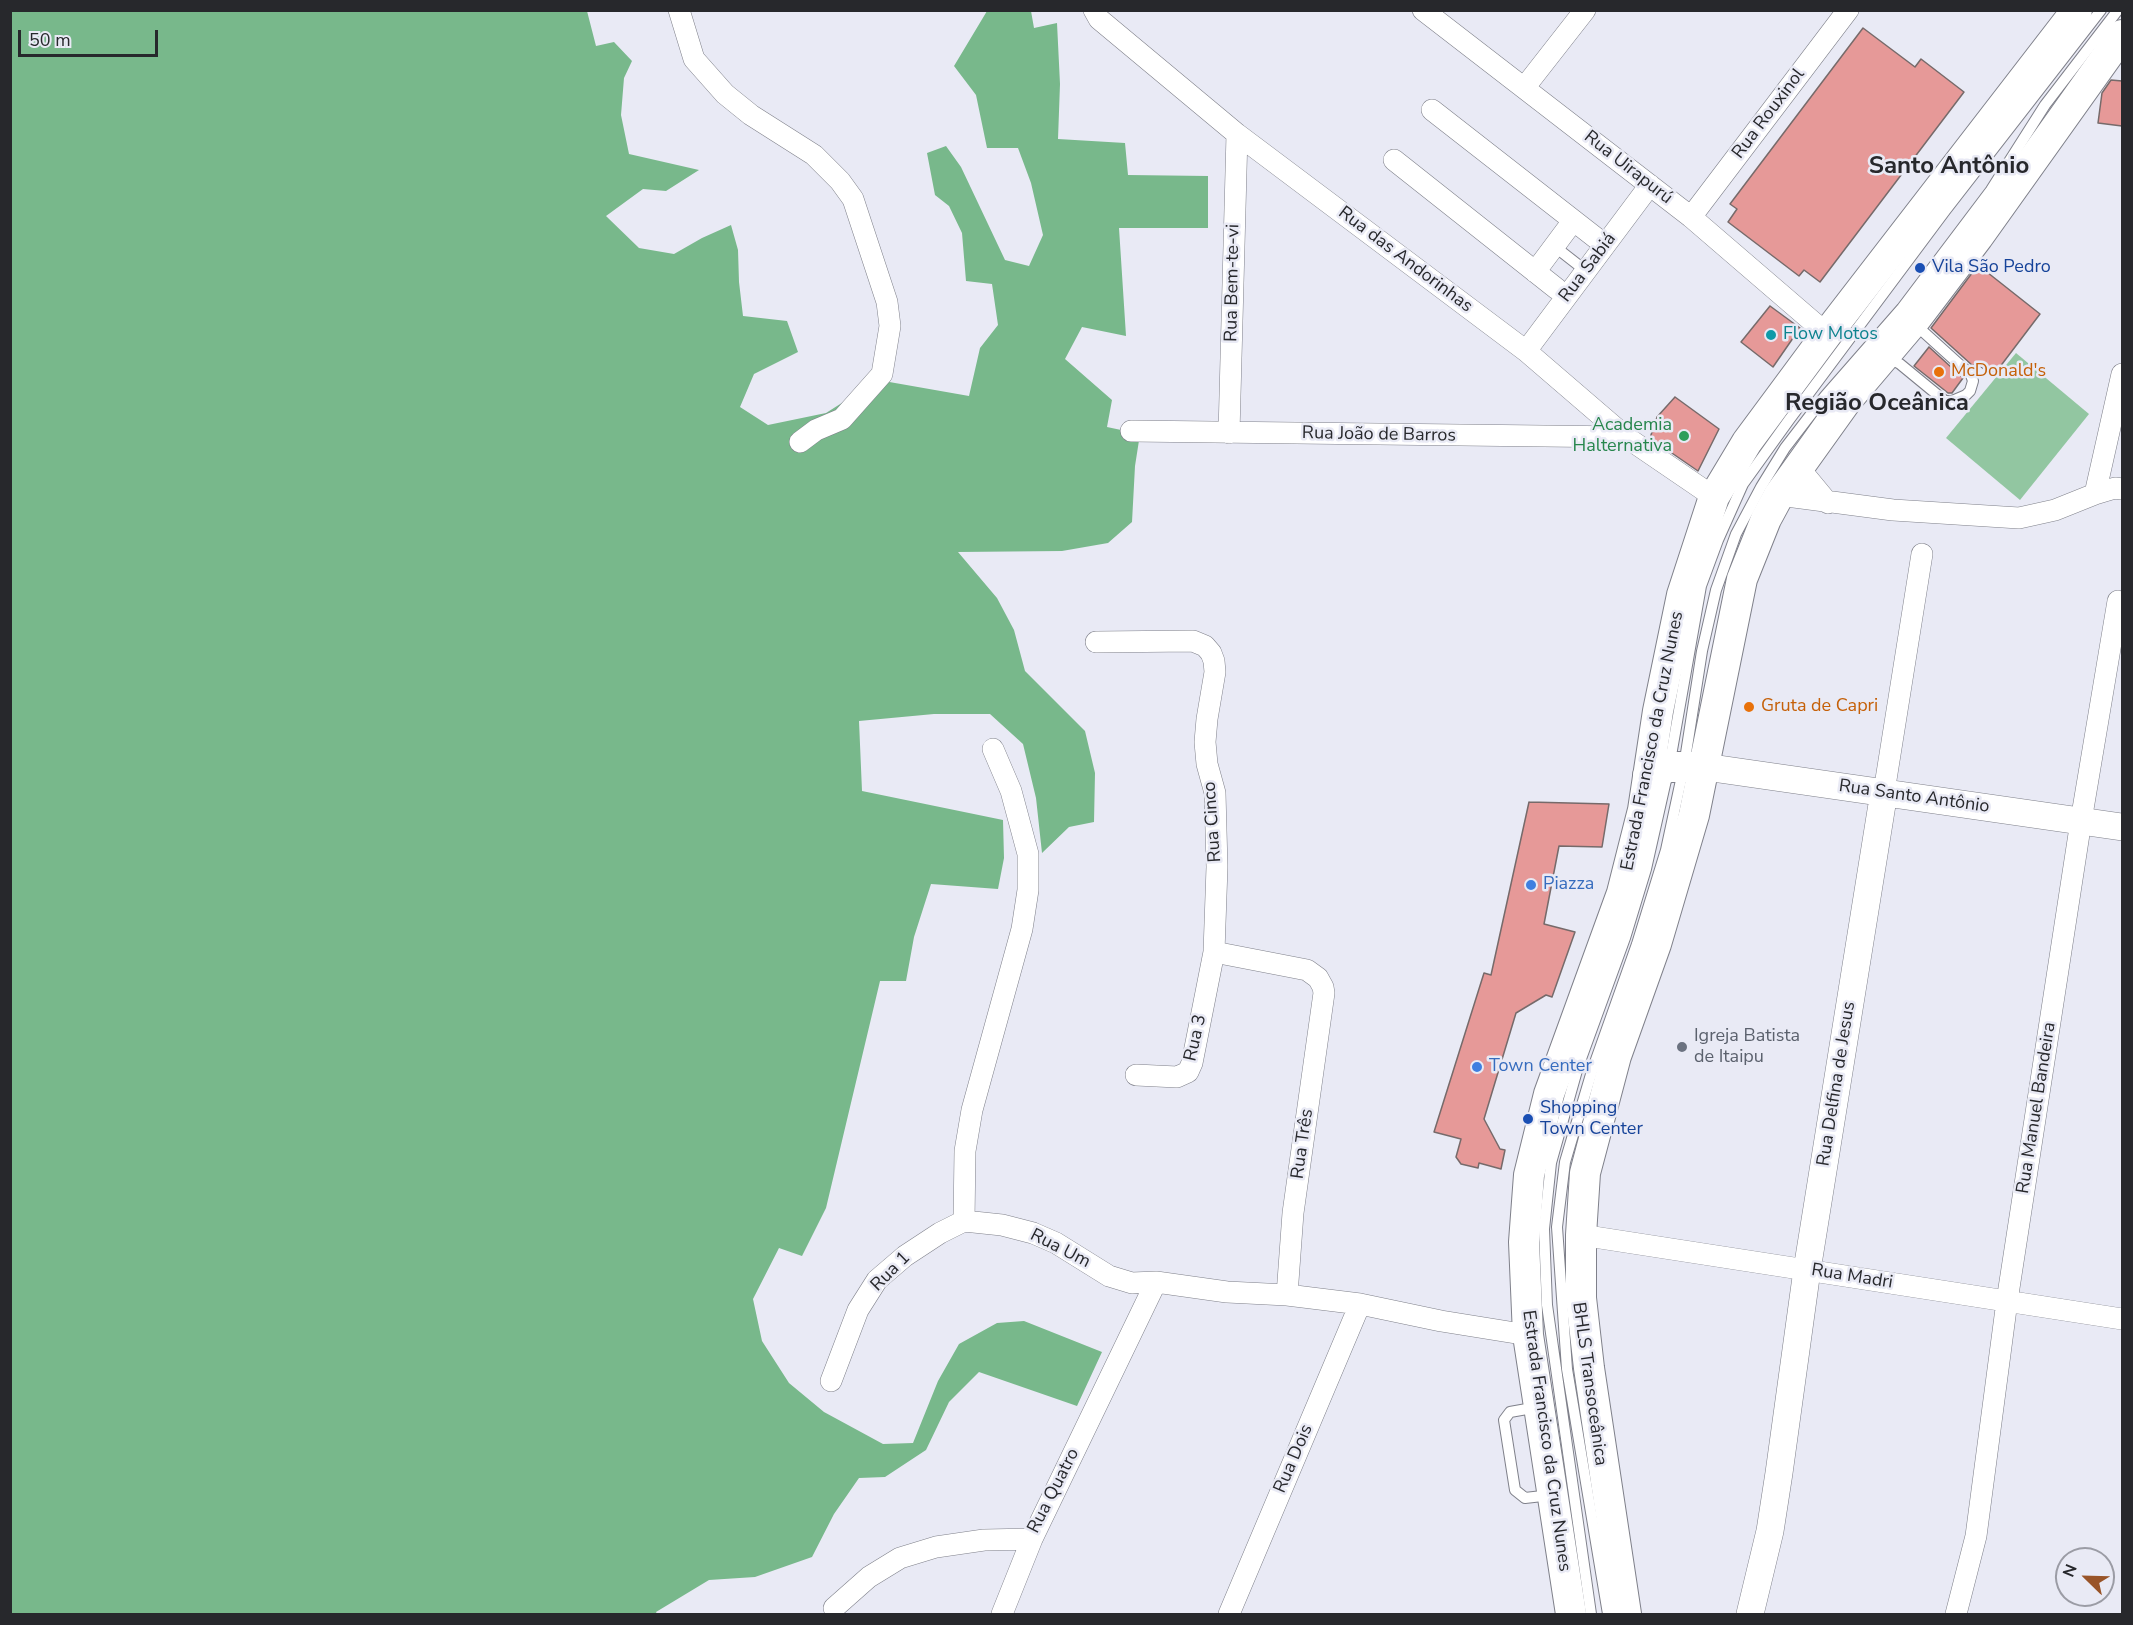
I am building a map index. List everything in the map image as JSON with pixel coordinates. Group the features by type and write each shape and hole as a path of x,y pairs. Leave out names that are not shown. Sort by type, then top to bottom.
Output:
{"main road":[{"name":"Estrada Francisco da Cruz Nunes","path":"1626,1614 1589,1368 1581,1298 1581,1234 1585,1173 1616,1056 1656,944 1694,815 1676,769 1658,711 1683,595 1714,497 1747,442 1827,333 2078,10"},
{"name":"Estrada Francisco da Cruz Nunes","path":"1571,1614 1527,1335 1524,1242 1529,1175 1549,1094 1622,893 1643,810 1711,726 1742,579 1766,519 1779,495 1847,400 1917,316 2113,64 2122,35"}],"street":[{"path":"679,10 694,59 725,94 751,115 814,155 854,199 887,302 890,326 882,374 842,418 816,430 800,442"},
{"name":"Rua Uirapurú","path":"1423,10 1691,217 1827,333"},
{"path":"1524,88 1585,10"},
{"name":"Rua Rouxinol","path":"1691,217 1848,10"},
{"name":"Rua das Andorinhas","path":"1097,15 1237,134 1526,351 1626,437 1714,497"},
{"path":"1432,110 1596,238"},
{"name":"Rua Bem-te-vi","path":"1229,433 1237,134"},
{"path":"1394,160 1557,289"},
{"name":"Rua Sabiá","path":"1526,351 1650,185"},
{"path":"1535,272 1573,221"},
{"path":"2095,494 2122,374"},
{"name":"Rua João de Barros","path":"1131,431 1626,437"},
{"path":"1799,468 1828,503"},
{"path":"1779,495 1893,510 2019,518 2055,510 2095,494 2122,489"},
{"name":"Rua Delfina de Jesus","path":"1750,1614 1776,1496 1807,1270 1922,554"},
{"name":"Rua Manuel Bandeira","path":"1956,1614 1976,1536 2007,1301 2081,821 2118,601"},
{"name":"Rua Cinco","path":"1096,642 1193,641 1200,643 1211,653 1215,672 1205,742 1207,764 1215,793 1217,867 1214,952"},
{"path":"964,1221 965,1151 972,1110 1019,939 1028,890 1028,854 1011,790 993,749"},
{"name":"Rua Santo Antônio","path":"1676,769 1884,792 2122,827"},
{"name":"Rua Três","path":"1214,952 1307,970 1318,978 1324,993 1293,1213 1287,1295"},
{"name":"Rua 3","path":"1136,1075 1177,1077 1188,1072 1192,1063 1214,952"},
{"name":"Rua Um","path":"964,1221 1002,1225 1033,1233 1056,1243 1109,1276 1132,1283 1156,1282 1227,1292 1287,1295 1360,1305 1527,1335"},
{"name":"Rua 1","path":"831,1381 858,1310 877,1280 904,1256 964,1221"},
{"name":"Rua Madri","path":"1581,1234 2122,1319"},
{"name":"Rua Quatro","path":"834,1608 868,1577 900,1558 936,1547 975,1541 1032,1539 1156,1282"},
{"name":"Rua Dois","path":"1229,1614 1360,1305"},
{"path":"1002,1614 1032,1539"}],"lane":[{"name":"BHLS Transoceânica","path":"1608,1614 1567,1369 1557,1227 1565,1162 1592,1071 1637,944 1663,861 1701,586 1743,484 1945,211 2101,10"},
{"name":"BHLS Transoceânica","path":"1591,1614 1547,1305 1544,1229 1551,1163 1578,1067 1625,938 1676,769 1716,590 1736,534 1785,448 1825,396 1884,330 1964,226 2013,157 2045,105 2118,10"},
{"path":"1554,246 1586,271"},
{"path":"1882,359 1891,359 1900,364 1945,401 1952,401 1970,391 1973,381 1971,375 1918,327 1917,316"}],"green space":[{"path":"11,11 587,11 596,46 614,42 632,61 624,78 621,115 629,154 699,170 666,191 643,189 606,216 639,248 674,254 731,225 738,250 743,316 787,321 798,352 754,374 740,407 768,425 826,413 878,380 969,396 980,348 998,325 992,284 966,281 962,233 949,206 935,195 927,153 946,146 961,167 1005,260 1029,266 1043,235 1031,183 1018,148 987,148 976,95 954,66 987,11 1031,11 1034,28 1057,23 1060,84 1058,139 1125,143 1128,175 1208,176 1208,228 1119,228 1126,336 1082,327 1065,359 1112,400 1107,427 1140,434 1135,466 1132,522 1108,543 1062,551 958,552 997,598 1014,630 1025,671 1085,731 1095,773 1094,822 1069,827 1042,853 1036,798 1023,744 990,714 934,714 859,721 862,791 1003,820 1004,858 998,889 931,884 914,937 906,981 880,981 826,1208 802,1256 779,1248 753,1299 762,1341 789,1383 824,1412 883,1444 913,1443 938,1381 959,1344 997,1323 1024,1321 1102,1352 1077,1406 979,1372 949,1402 926,1450 885,1477 859,1478 834,1514 812,1557 755,1577 709,1580 656,1612 657,1614 11,1614"},
{"path":"2016,353 2089,414 2020,500 1946,438"}],"building":[{"path":"1863,28 1915,67 1921,59 1964,92 1820,282 1804,270 1799,276 1728,222 1737,209 1730,204"},
{"path":"2111,80 2122,81 2122,126 2098,123 2102,93"},
{"path":"1978,265 2040,314 1993,376 1976,363 1973,366 1931,328"},
{"name":"Flow Motos","path":"1770,306 1800,328 1773,367 1741,342"},
{"name":"McDonald's","path":"1929,347 1963,378 1952,393 1948,393 1914,366"},
{"name":"Academia Halternativa","path":"1675,397 1719,429 1698,471 1650,438 1657,417"},
{"path":"1529,802 1609,804 1602,847 1559,846 1544,924 1575,932 1552,997 1546,995 1516,1013 1484,1119 1500,1149 1505,1150 1501,1169 1479,1163 1478,1168 1461,1164 1456,1157 1461,1139 1434,1132 1484,973 1491,975"}],"place":[{"name":"Vila São Pedro","path":"1920,268"},
{"name":"Flow Motos","path":"1771,335"},
{"name":"McDonald's","path":"1939,372"},
{"name":"Academia Halternativa","path":"1684,436"},
{"name":"Gruta de Capri","path":"1749,707"},
{"name":"Piazza","path":"1531,885"},
{"name":"Igreja Batista de Itaipu","path":"1682,1047"},
{"name":"Town Center","path":"1477,1067"},
{"name":"Shopping Town Center","path":"1528,1119"}],"district":[{"name":"Santo Antônio","path":"1949,167"},
{"name":"Região Oceânica","path":"1877,404"}]}
